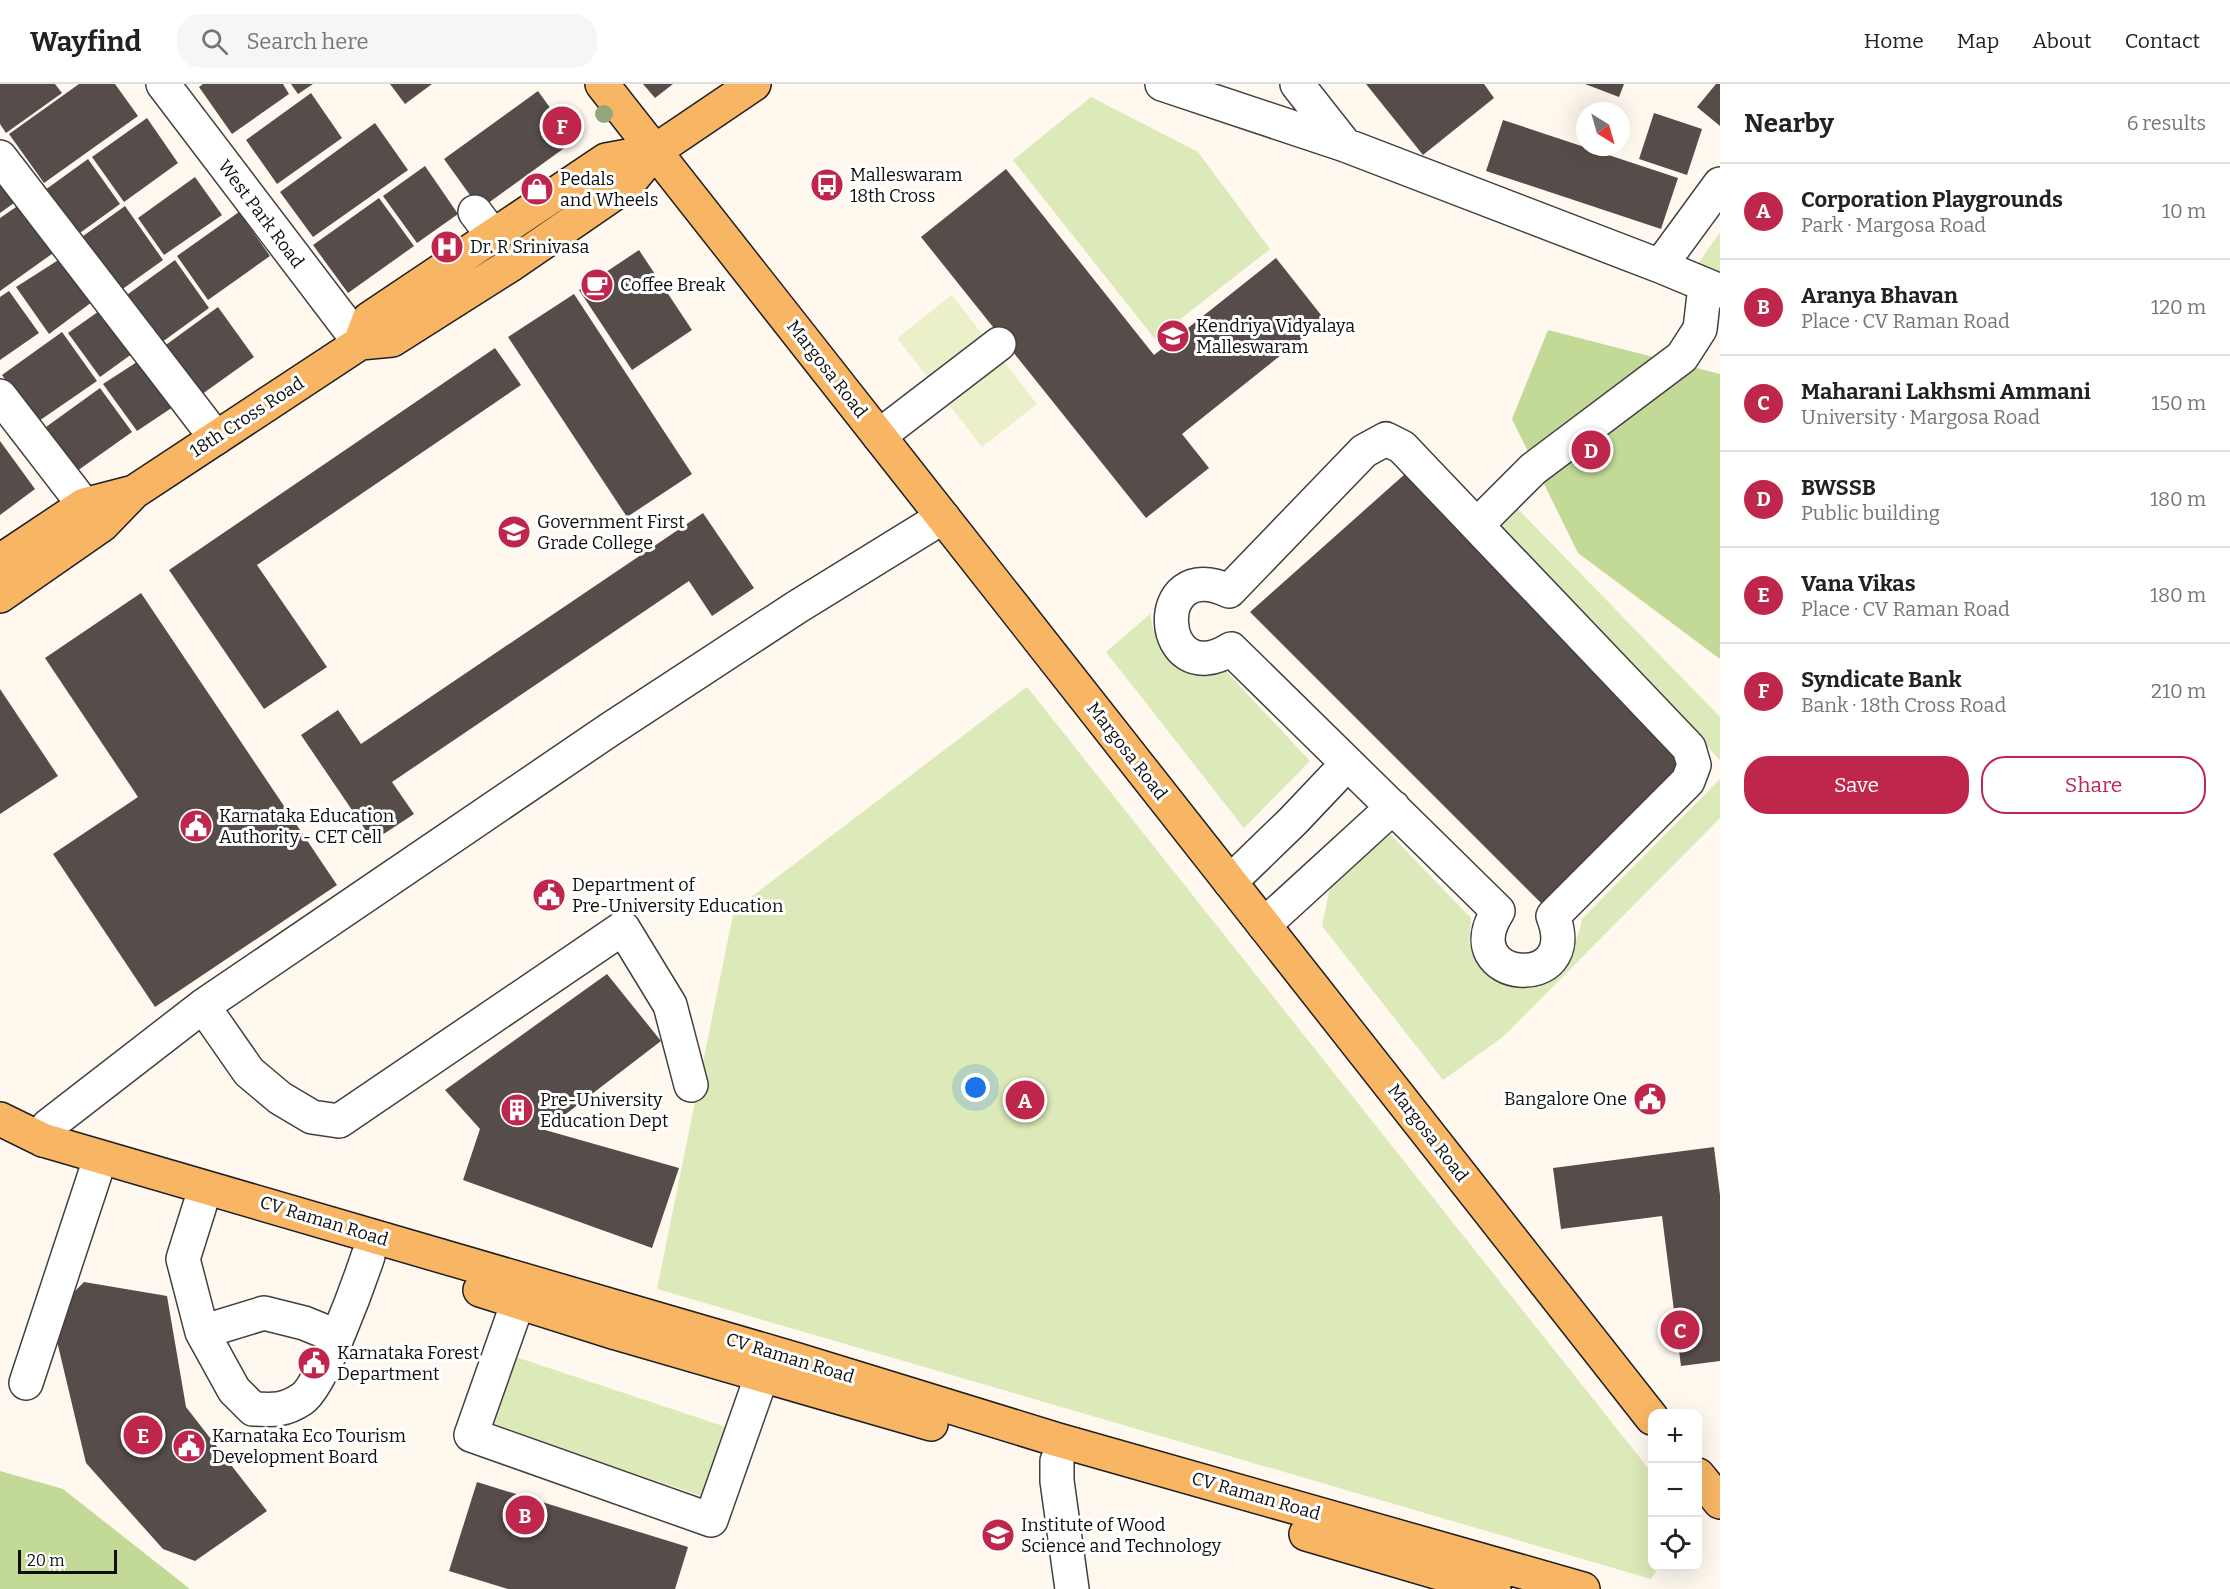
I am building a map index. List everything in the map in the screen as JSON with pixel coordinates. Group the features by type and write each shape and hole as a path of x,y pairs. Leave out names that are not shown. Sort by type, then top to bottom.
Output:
{"main road":[{"name":"Margosa Road","path":"602,84 1648,1412"},
{"name":"18th Cross Road","path":"0,596 102,525 134,492 360,343 392,340 502,270 627,185 656,151 754,84"},
{"name":"18th Cross Road","path":"360,343 369,319 484,224 606,160 656,151"},
{"name":"18th Cross Road","path":"0,561 84,505 134,492"},
{"name":"CV Raman Road","path":"0,1119 43,1140 798,1360 1058,1440 1583,1589"},
{"name":"CV Raman Road","path":"0,1143 37,1157 762,1375 1494,1589"},
{"path":"1702,1480 1720,1502"}],"street":[{"name":"West Park Road","path":"163,84 360,343"},
{"path":"1162,84 1345,145 1660,266 1713,289 1710,333 1682,357 1533,469 1477,525"},
{"path":"1297,84 1345,145"},
{"path":"0,157 216,438"},
{"path":"1660,266 1720,184"},
{"path":"879,436 999,344"},
{"path":"0,396 84,505"},
{"path":"1386,439 1402,447 1477,525 1689,748 1694,765 1688,781 1553,916 1559,932 1558,944 1549,960 1533,970 1521,971 1508,968 1497,960 1490,949 1488,936 1490,923 1498,911 1231,649 1220,656 1207,658 1195,656 1183,650 1175,640 1170,628 1170,616 1174,604 1182,594 1198,585 1216,585 1229,591 1364,451 1386,439"},
{"path":"43,1140 48,1126 203,1006 609,730 797,607 943,517"},
{"path":"1230,882 1347,764"},
{"path":"1264,925 1393,807"},
{"path":"203,1006 249,1072 280,1098 312,1117 339,1121 622,928 670,1005 691,1084"},
{"path":"26,1383 95,1174"},
{"path":"200,1205 183,1259 202,1332 234,1390 253,1409 279,1411 304,1398 321,1372 353,1300 368,1256"},
{"path":"519,1302 471,1435 711,1520 762,1375"},
{"path":"202,1332 264,1313 304,1323 336,1336"},
{"path":"1057,1461 1057,1481 1072,1589"}],"green space":[{"path":"1091,97 1198,152 1270,249 1155,339 1013,160"},
{"path":"1720,232 1720,274 1697,265"},
{"path":"952,295 1037,404 982,447 897,338"},
{"path":"1548,330 1720,374 1720,659 1578,553 1512,419"},
{"path":"1515,506 1720,717 1720,760 1496,523"},
{"path":"1150,614 1159,642 1169,654 1223,668 1310,761 1244,828 1106,652"},
{"path":"1027,687 1648,1468 1648,1571 1656,1571 1651,1579 657,1289 734,910"},
{"path":"1720,779 1720,818 1504,1036 1443,1080 1322,926 1330,887 1388,832 1471,918 1469,943 1480,965 1564,962 1576,942 1582,919"},
{"path":"513,1356 732,1429 708,1498 489,1425"},
{"path":"0,1471 63,1489 190,1589 0,1589"}],"building":[{"path":"0,84 55,84 62,93 6,133 0,124"},
{"path":"79,84 115,84 138,116 44,183 9,134"},
{"path":"203,84 283,84 289,94 232,134 199,87"},
{"path":"291,84 313,84 298,94"},
{"path":"390,84 432,84 405,104"},
{"path":"643,84 673,84 655,98"},
{"path":"1366,84 1484,84 1494,98 1423,155"},
{"path":"1585,84 1624,84 1619,97"},
{"path":"1716,84 1720,84 1720,126 1697,107"},
{"path":"538,91 574,141 480,209 444,159"},
{"path":"311,93 342,138 277,184 246,140"},
{"path":"1654,113 1702,129 1687,175 1639,159"},
{"path":"147,118 178,163 124,202 92,157"},
{"path":"1503,120 1576,144 1576,156 1612,156 1678,178 1661,229 1486,171"},
{"path":"375,123 408,170 313,237 280,192"},
{"path":"88,159 120,204 77,235 45,190"},
{"path":"425,166 458,214 417,243 383,196"},
{"path":"0,169 21,198 0,213"},
{"path":"1006,169 1154,355 1276,258 1325,320 1182,434 1209,468 1146,518 921,237"},
{"path":"195,177 222,215 164,255 138,218"},
{"path":"379,198 414,246 348,293 313,245"},
{"path":"19,205 56,251 0,291 0,218"},
{"path":"125,206 163,260 117,293 79,239"},
{"path":"239,212 270,256 208,300 177,256"},
{"path":"639,250 692,330 632,370 579,290"},
{"path":"60,259 92,302 49,334 16,287"},
{"path":"175,260 209,308 158,345 124,297"},
{"path":"9,291 39,333 0,360 0,297"},
{"path":"574,294 692,474 627,517 508,337"},
{"path":"218,307 254,357 198,397 163,347"},
{"path":"102,309 136,351 100,377 68,333"},
{"path":"62,332 97,381 36,423 2,375"},
{"path":"495,348 521,385 257,565 327,667 264,709 169,570"},
{"path":"140,360 176,405 137,431 103,384"},
{"path":"100,388 132,432 77,471 46,427"},
{"path":"0,441 35,489 0,515"},
{"path":"1405,474 1684,764 1542,904 1250,612"},
{"path":"703,513 754,588 712,616 689,581 392,782 414,814 373,841 301,735 338,710 361,744"},
{"name":"Karnataka Education Authority - CET Cell","path":"141,593 337,885 155,1007 53,854 138,797 45,658"},
{"path":"0,689 58,776 0,814"},
{"name":"Pre-University Education Dept","path":"607,974 661,1041 545,1130 679,1168 652,1248 463,1180 480,1129 445,1090"},
{"path":"1714,1147 1720,1195 1720,1361 1681,1366 1662,1216 1561,1229 1553,1168"},
{"path":"84,1282 167,1296 186,1407 267,1511 195,1561 163,1549 86,1463 56,1337 61,1305"},
{"path":"477,1482 688,1547 675,1589 508,1589 449,1571"}],"place":[{"name":"Syndicate Bank","path":"562,126"},
{"name":"Malleswaram 18th Cross","path":"827,185"},
{"name":"Pedals and Wheels","path":"537,189"},
{"name":"Dr. R Srinivasa","path":"447,247"},
{"name":"Coffee Break","path":"597,285"},
{"name":"Kendriya Vidyalaya Malleswaram","path":"1173,336"},
{"name":"BWSSB","path":"1591,450"},
{"name":"Government First Grade College","path":"514,532"},
{"name":"Karnataka Education Authority - CET Cell","path":"196,826"},
{"name":"Department of Pre-University Education","path":"549,895"},
{"name":"Bangalore One","path":"1650,1099"},
{"name":"Corporation Playgrounds","path":"1025,1100"},
{"name":"Pre-University Education Dept","path":"517,1110"},
{"name":"Maharani Lakhsmi Ammani","path":"1680,1330"},
{"name":"Karnataka Forest Department","path":"314,1363"},
{"name":"Vana Vikas","path":"143,1435"},
{"name":"Karnataka Eco Tourism Development Board","path":"189,1446"},
{"name":"Aranya Bhavan","path":"525,1515"},
{"name":"Institute of Wood Science and Technology","path":"998,1535"}]}
